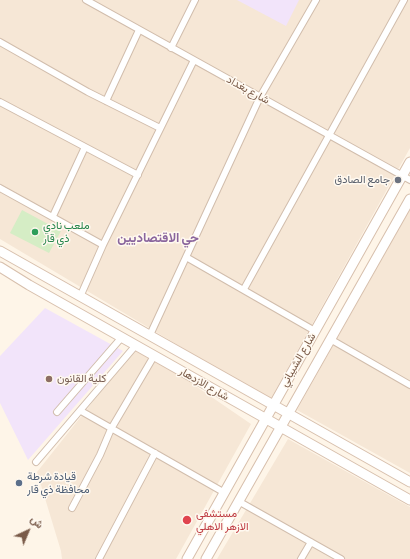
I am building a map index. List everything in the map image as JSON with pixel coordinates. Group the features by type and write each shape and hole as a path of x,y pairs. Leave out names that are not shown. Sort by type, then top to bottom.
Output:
{"main road":[{"name":"شارع الشيباني","path":"187,559 315,331 406,178 410,162"},
{"name":"شارع الشيباني","path":"206,559 410,199"},
{"name":"شارع الازدهار","path":"0,251 410,482"},
{"path":"1,267 9,256"},
{"name":"شارع الازدهار","path":"1,267 29,285 410,500"}],"street":[{"name":"شارع بغداد","path":"86,0 406,178"},
{"path":"171,48 195,0"},
{"path":"150,335 260,97 316,0"},
{"path":"244,289 404,0"},
{"path":"106,101 139,30"},
{"path":"0,42 106,101 160,128"},
{"path":"80,297 103,245 194,60"},
{"path":"0,102 138,175"},
{"path":"53,216 85,148"},
{"path":"0,188 103,245"},
{"path":"186,257 315,331"},
{"path":"57,412 122,337"},
{"path":"330,340 409,382"},
{"path":"36,462 136,345"},
{"path":"72,508 100,455 111,429 154,356"},
{"path":"81,411 225,493"},
{"path":"99,559 155,453"},
{"path":"238,501 341,559"},
{"path":"301,559 311,542"}],"shaded area":[{"path":"0,0 410,0 410,148 270,400 0,239"},
{"path":"237,0 299,0 286,26"},
{"path":"410,209 410,473 297,410"},
{"name":"كلية القانون","path":"45,308 123,351 28,460 0,403 0,356"},
{"path":"137,346 251,424 176,559 62,559 61,551 37,472"},
{"path":"288,439 410,507 410,559 217,559"}],"green space":[{"name":"ملعب نادي ذي قار","path":"22,210 61,231 49,253 10,233"}],"place":[{"name":"جامع الصادق","path":"398,180"},
{"name":"ملعب نادي ذي قار","path":"35,232"},
{"name":"كلية القانون","path":"49,379"},
{"name":"قيادة شرطة محافظة ذي قار","path":"19,483"},
{"name":"مستشفى الازهر الاهلي","path":"187,520"}],"district":[{"name":"حي الاقتصاديين","path":"158,238"}]}
